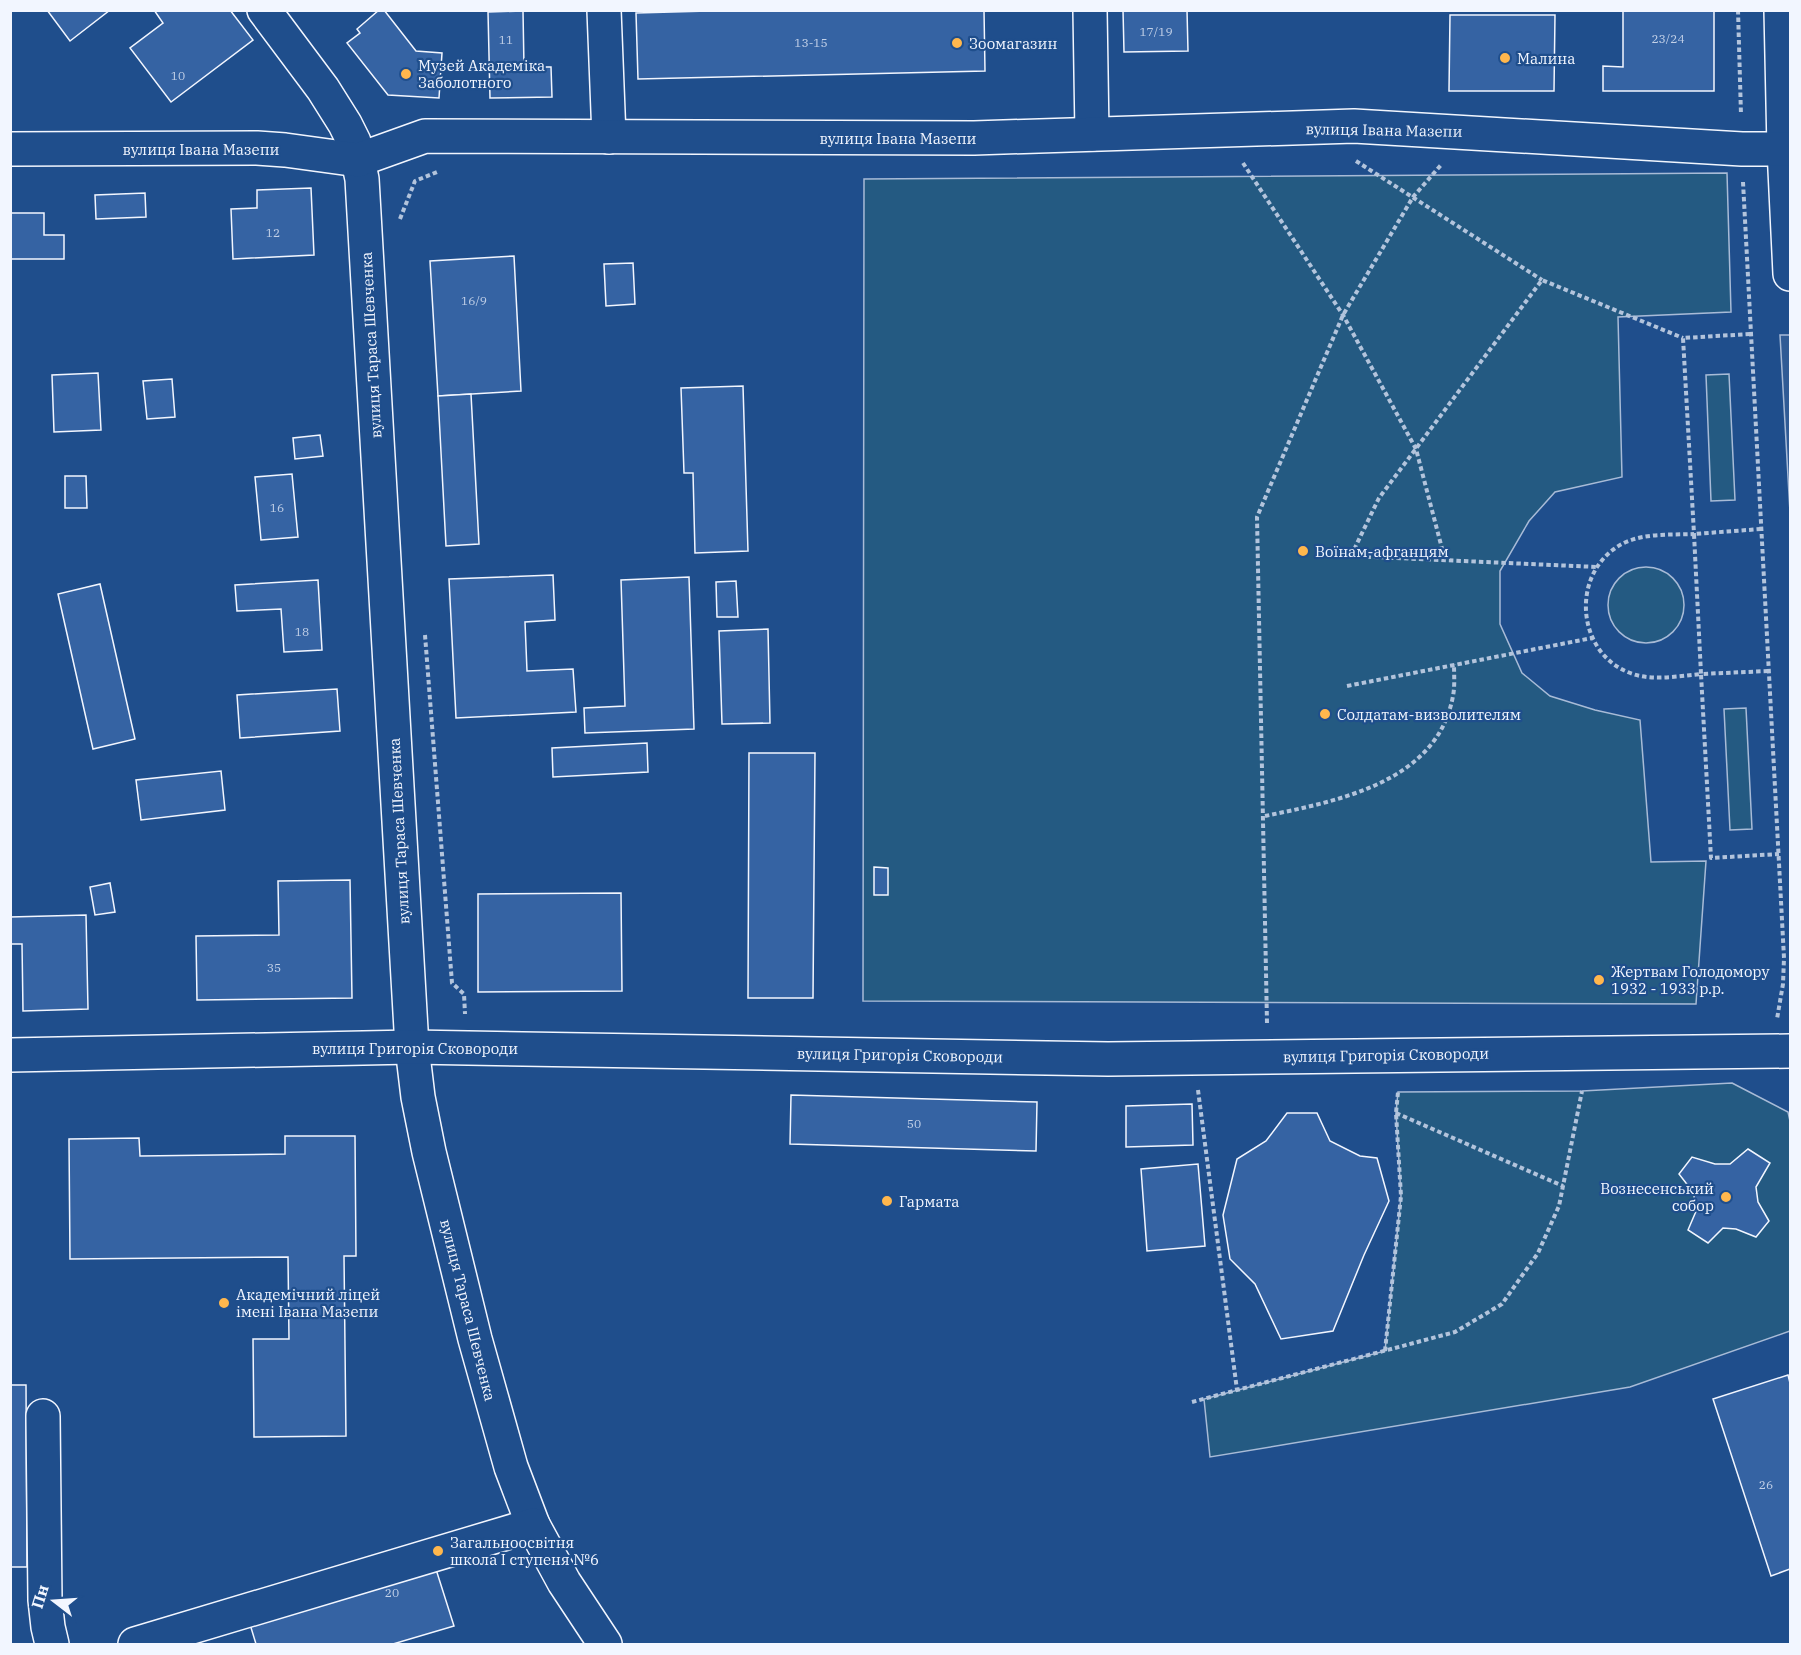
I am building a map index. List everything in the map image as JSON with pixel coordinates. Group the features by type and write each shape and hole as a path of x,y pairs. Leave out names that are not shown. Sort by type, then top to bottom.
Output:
{"street":[{"name":"вулиця Тараса Шевченка","path":"264,10 323,89 354,142 358,160 364,205 411,1047 429,1152 475,1340 501,1434 533,1525 564,1582 605,1644"},
{"path":"604,10 609,137"},
{"path":"1090,10 1092,134"},
{"path":"1781,10 1791,274"},
{"name":"вулиця Івана Мазепи","path":"10,149 257,148 358,160 424,136 974,138 1354,126 1742,149 1787,149"},
{"name":"вулиця Григорія Сковороди","path":"10,1055 411,1047 1108,1059 1782,1051"},
{"path":"44,1416 45,1600 52,1644"},
{"path":"135,1644 533,1525"}],"path":[{"path":"1738,10 1750,334 1784,958 1778,1016 1782,1051"},
{"path":"1268,1023 1257,517 1343,315 1413,197 1446,159 1434,159"},
{"path":"1344,161 1367,161"},
{"path":"1356,161 1542,280 1683,338 1750,334"},
{"path":"1231,162 1254,162"},
{"path":"1243,162 1343,315 1416,449 1445,560"},
{"path":"399,223 415,181 445,169"},
{"path":"1352,556 1379,498 1542,280"},
{"path":"1683,338 1711,858 1779,854"},
{"path":"1761,529 1642,537 1634,540 1609,553 1597,567 1588,583 1585,602 1586,620 1592,638 1602,653 1616,666 1632,674 1650,678 1769,671"},
{"path":"1329,555 1597,567"},
{"path":"425,626 452,982 464,994 466,1048"},
{"path":"1347,686 1592,638"},
{"path":"1265,816 1310,807 1359,792 1394,777 1416,762 1434,742 1446,720 1453,696 1454,664"},
{"path":"1766,1016 1778,1016"},
{"path":"1197,1087 1238,1390"},
{"path":"1192,1402 1455,1332 1502,1304 1538,1252 1559,1206 1582,1091"},
{"path":"1385,1351 1401,1196 1396,1113 1398,1092"},
{"path":"1396,1113 1563,1186"}],"shaded area":[{"path":"1727,173 1731,312 1618,317 1622,477 1555,492 1529,521 1500,571 1500,624 1522,673 1550,696 1595,710 1640,720 1651,862 1706,861 1696,1004 863,1001 864,179"},
{"path":"1780,335 1790,335 1790,512"},
{"path":"1729,374 1735,500 1711,501 1706,375"},
{"path":"1646,567 1660,570 1673,578 1681,591 1684,605 1681,619 1673,632 1660,640 1646,643 1632,640 1619,632 1611,619 1608,605 1611,591 1619,578 1632,570"},
{"path":"1746,708 1752,829 1730,830 1724,709"},
{"path":"1732,1083 1788,1112 1790,1121 1790,1331 1630,1387 1210,1457 1204,1399 1385,1351 1401,1196 1396,1113 1398,1092 1582,1091"}],"building":[{"path":"47,10 110,10 70,41"},
{"path":"154,10 230,10 253,40 171,102 130,48 163,23"},
{"name":"Музей Академіка Заболотного","path":"379,10 384,10 416,51 442,53 439,98 388,95 347,43 360,33 357,29"},
{"path":"745,10 984,10 985,71 638,79 636,13"},
{"path":"1123,10 1187,10 1188,51 1124,52"},
{"path":"1623,10 1714,10 1714,91 1603,91 1603,66 1623,67"},
{"path":"523,11 524,67 551,67 552,97 490,98 488,12"},
{"path":"1450,15 1555,15 1554,91 1449,91"},
{"path":"311,188 314,255 233,259 231,209 257,208 257,190"},
{"path":"145,193 146,217 96,219 95,195"},
{"path":"10,213 44,213 44,235 64,235 64,259 10,259"},
{"path":"514,256 521,391 438,396 430,261"},
{"path":"633,263 635,304 606,306 604,264"},
{"path":"98,373 101,430 54,432 52,375"},
{"path":"172,379 175,417 147,419 143,381"},
{"path":"743,386 748,551 695,553 693,473 684,473 681,388"},
{"path":"471,394 479,544 446,546 438,396"},
{"path":"320,435 323,456 295,459 293,438"},
{"path":"292,474 298,537 261,540 255,477"},
{"path":"65,476 86,476 87,508 65,508"},
{"path":"553,575 555,620 525,622 527,671 573,669 576,712 456,718 449,579"},
{"path":"689,577 694,729 585,733 584,708 625,706 621,580"},
{"path":"318,580 322,650 284,652 281,609 237,611 235,585"},
{"path":"736,581 738,617 717,617 716,582"},
{"path":"100,584 135,739 93,749 58,594"},
{"path":"768,629 770,723 722,724 719,631"},
{"path":"337,689 340,731 240,738 237,695"},
{"path":"647,743 648,772 553,777 552,748"},
{"path":"749,753 815,753 813,998 748,998"},
{"path":"221,771 225,810 141,820 136,780"},
{"path":"874,867 888,868 888,895 874,895"},
{"path":"350,880 352,998 197,1000 196,936 279,935 278,881"},
{"path":"110,883 115,912 95,915 90,887"},
{"path":"621,893 622,991 478,992 478,894"},
{"path":"86,915 88,1009 23,1011 22,944 10,944 10,917"},
{"path":"791,1095 1037,1102 1036,1151 790,1144"},
{"path":"1192,1104 1193,1145 1126,1147 1126,1106"},
{"path":"1287,1113 1317,1113 1330,1141 1360,1156 1377,1158 1389,1201 1333,1331 1281,1339 1255,1284 1230,1259 1223,1215 1237,1159 1266,1141"},
{"name":"Академічний ліцей імені Івана Мазепи","path":"285,1136 355,1136 356,1256 344,1256 346,1436 254,1437 253,1339 289,1339 288,1257 70,1259 69,1139 139,1138 140,1156 285,1154"},
{"name":"Вознесенський собор","path":"1748,1149 1770,1163 1756,1187 1758,1202 1769,1221 1756,1237 1736,1229 1723,1228 1708,1243 1688,1230 1697,1209 1693,1192 1679,1174 1692,1157 1715,1164 1730,1164"},
{"path":"1198,1164 1205,1246 1147,1251 1141,1169"},
{"path":"1788,1375 1790,1383 1790,1569 1771,1576 1713,1399"},
{"path":"10,1385 26,1385 27,1567 10,1567"},
{"path":"434,1563 454,1626 393,1644 256,1644 249,1621"}],"place":[{"name":"Зоомагазин","path":"957,43"},
{"name":"Малина","path":"1505,58"},
{"name":"Музей Академіка Заболотного","path":"406,74"},
{"name":"Воїнам-афганцям","path":"1303,551"},
{"name":"Солдатам-визволителям","path":"1325,714"},
{"name":"Жертвам Голодомору 1932 - 1933 р.р.","path":"1599,980"},
{"name":"Вознесенський собор","path":"1726,1197"},
{"name":"Гармата","path":"887,1201"},
{"name":"Академічний ліцей імені Івана Мазепи","path":"224,1303"},
{"name":"Загальноосвітня школа І ступеня №6","path":"438,1551"}]}
